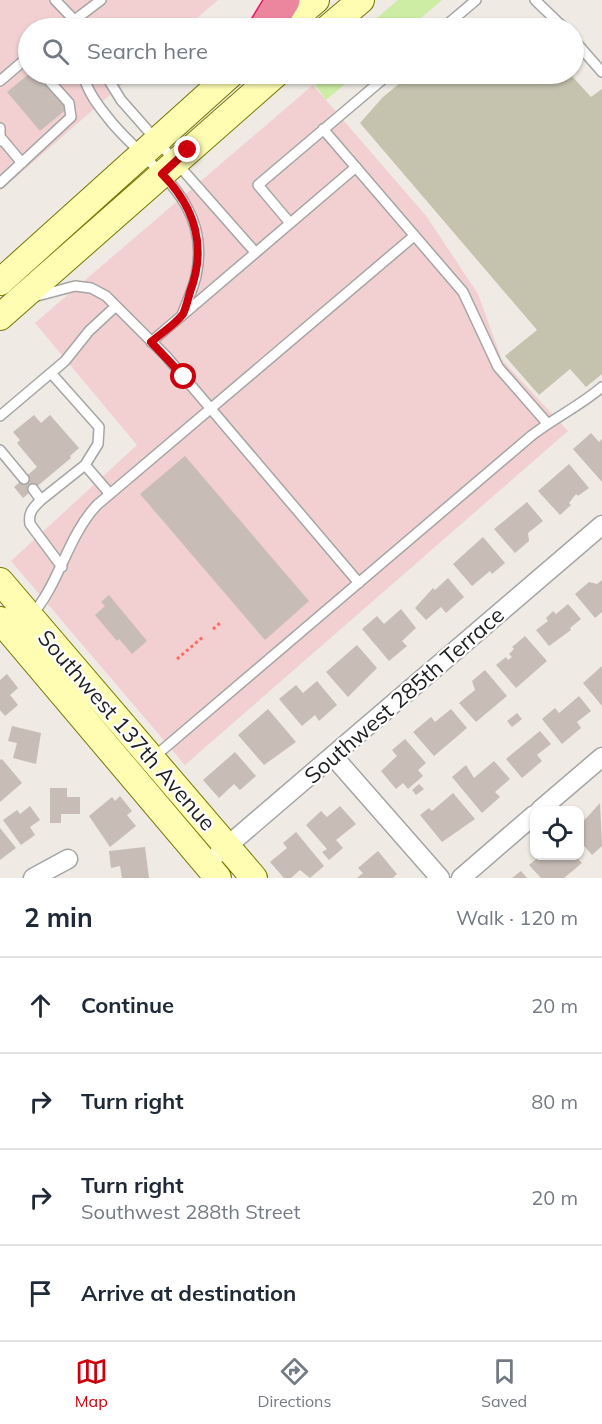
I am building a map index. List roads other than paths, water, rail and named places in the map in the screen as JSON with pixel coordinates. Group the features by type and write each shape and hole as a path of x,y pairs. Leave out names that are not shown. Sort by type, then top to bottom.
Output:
{"highway":[{"path":"272,18 283,0"}],"main road":[{"path":"295,18 316,0"},
{"path":"340,18 361,0"},
{"path":"0,282 220,84"},
{"path":"7,310 264,84"},
{"name":"Southwest 137th Avenue","path":"0,581 14,623 212,871"},
{"name":"Southwest 137th Avenue","path":"14,623 152,759 254,878"}],"street":[{"name":"Southwest 285th Terrace","path":"212,871 227,847 602,525"},
{"path":"333,756 440,878"},
{"path":"545,806 602,757"},
{"path":"461,878 530,818"},
{"path":"33,878 68,859"}],"lane":[{"path":"55,0 69,18"},
{"path":"82,18 101,0"},
{"path":"455,18 477,0"},
{"path":"535,0 554,18"},
{"path":"584,52 602,72"},
{"path":"0,81 18,66"},
{"path":"0,183 71,117 69,103 52,84"},
{"path":"88,84 97,104 149,147 255,252"},
{"path":"111,84 149,147 169,167 185,200 197,238 195,279 182,315"},
{"path":"291,223 258,186 377,84"},
{"path":"0,128 1,140 22,163"},
{"path":"323,129 463,292 498,367 547,423"},
{"path":"151,342 356,167"},
{"path":"14,623 45,600 86,517 110,494 414,236"},
{"path":"7,310 66,286 82,286 100,292 151,342 211,408 359,583"},
{"path":"0,416 51,373 95,325 116,306"},
{"path":"51,373 99,427 98,444 85,465 32,508 29,516 30,524 62,567"},
{"path":"152,759 547,423 582,404 602,387"},
{"path":"0,450 24,479"},
{"path":"85,465 110,494"},
{"path":"33,489 41,500"}]}
